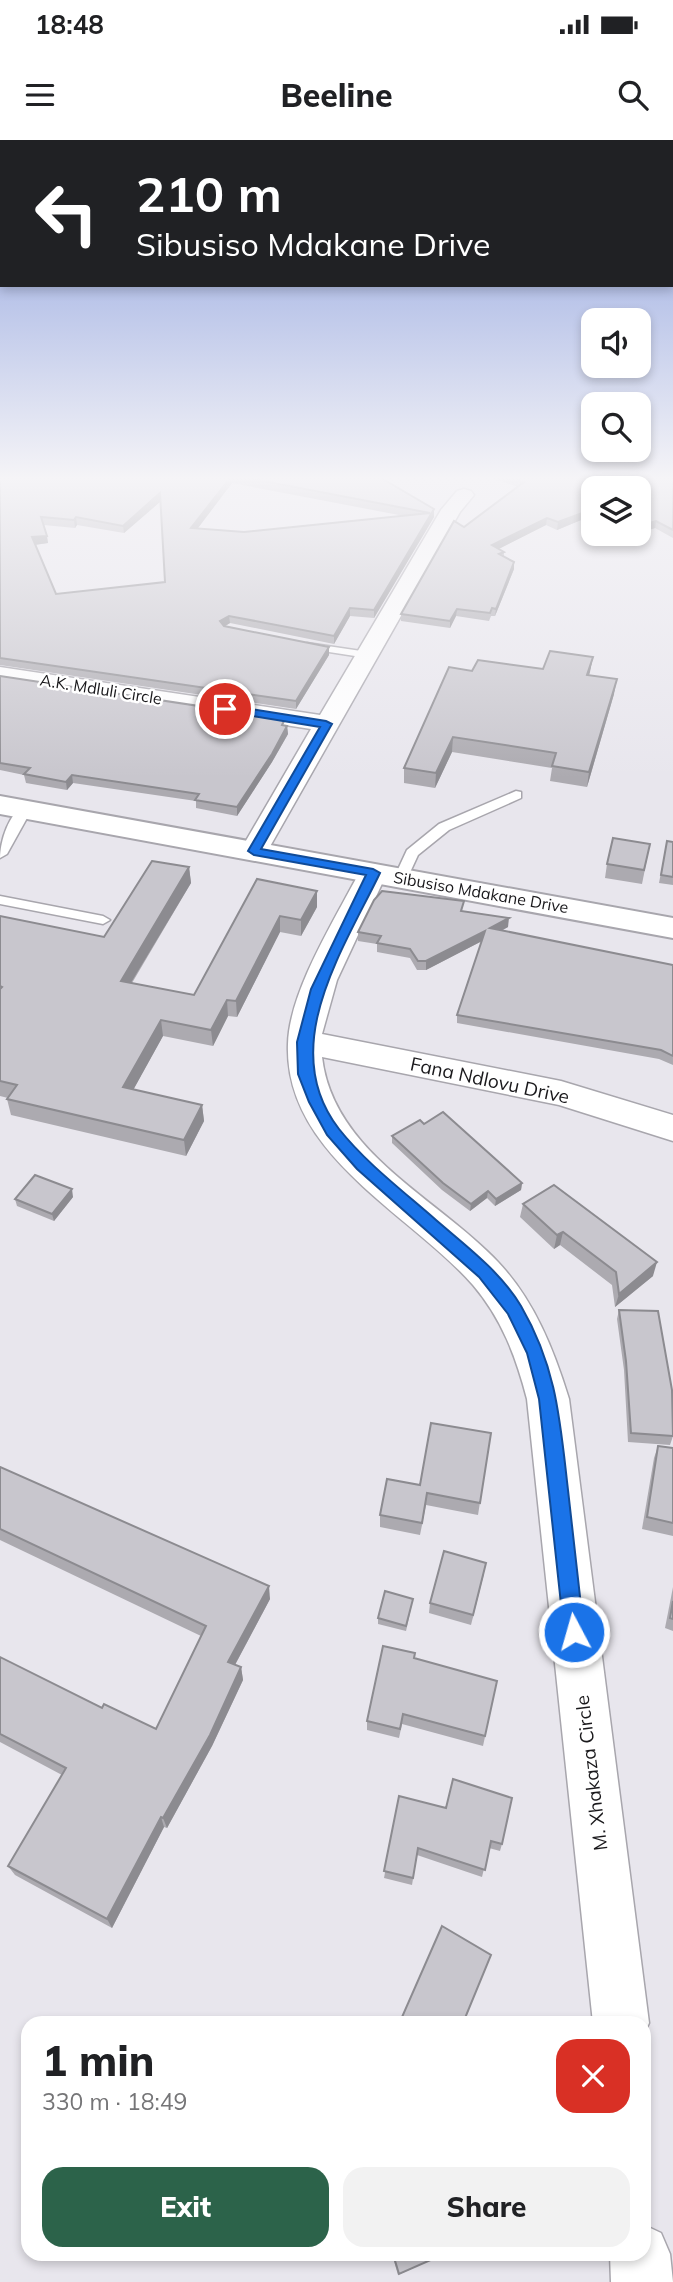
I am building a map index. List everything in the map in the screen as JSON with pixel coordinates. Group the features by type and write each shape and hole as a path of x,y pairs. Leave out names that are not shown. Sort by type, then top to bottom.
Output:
{"street":[{"path":"254,851 413,578"},
{"name":"A.K. Mdluli Circle","path":"0,674 326,724"},
{"name":"Sibusiso Mdakane Drive","path":"13,807 673,928"},
{"name":"M. Xhakaza Circle","path":"387,875 317,989 304,1042 306,1074 316,1102 332,1131 363,1165 484,1272 514,1309 536,1353 548,1399 620,2016"},
{"name":"Fana Ndlovu Drive","path":"304,1042 561,1093 673,1128"},
{"path":"640,2261 642,2282"}],"lane":[{"path":"301,645 368,655"},
{"path":"387,875 444,827 516,795"},
{"path":"0,854 13,807"},
{"path":"0,900 103,920"}],"building":[{"path":"0,578 49,578 56,594 165,582 165,578 393,578 374,610 350,608 334,636 229,616 220,621 224,626 329,647 296,701 0,658"},
{"path":"422,578 508,578 496,609 492,608 490,613 457,609 450,621 401,614"},
{"path":"550,651 593,657 587,675 617,679 589,772 552,766 556,753 453,737 436,773 404,768 449,667 472,671 478,660 543,669"},
{"path":"0,676 285,719 282,725 287,726 237,807 195,800 199,794 72,775 66,782 24,774 30,768 0,763"},
{"path":"613,838 650,844 644,870 607,864"},
{"path":"667,841 673,842 673,877 661,875"},
{"path":"152,861 189,867 121,981 194,995 257,879 317,891 301,920 280,916 236,1001 227,1000 211,1030 161,1020 123,1087 202,1105 184,1140 7,1099 17,1085 0,1081 0,916 104,937"},
{"path":"382,891 464,901 461,911 509,918 490,928 673,965 673,1056 661,1050 457,1015 485,931 426,961 418,961 410,949 377,943 381,936 358,932 374,900"},
{"path":"443,1112 522,1183 496,1199 488,1191 471,1204 443,1183 392,1136 420,1120 424,1124"},
{"path":"35,1175 72,1189 52,1214 15,1199"},
{"path":"554,1185 657,1262 619,1294 616,1272 563,1232 557,1235 523,1204"},
{"path":"619,1310 658,1311 672,1390 673,1436 631,1433"},
{"path":"431,1423 491,1433 480,1503 427,1493 422,1523 380,1515 387,1479 420,1485"},
{"path":"658,1446 673,1448 673,1523 647,1517"},
{"path":"0,1467 269,1586 228,1662 241,1667 210,1735 163,1818 161,1817 107,1919 8,1866 66,1768 0,1734 0,1657 102,1708 104,1704 156,1729 206,1626 0,1529"},
{"path":"444,1551 486,1563 473,1615 430,1603"},
{"path":"385,1591 413,1599 406,1626 378,1618"},
{"path":"383,1646 415,1653 414,1658 497,1681 485,1736 403,1714 400,1729 367,1721"},
{"path":"453,1779 512,1798 502,1844 491,1841 485,1870 418,1848 413,1878 384,1871 399,1796 446,1808"},
{"path":"442,1926 491,1955 466,2016 402,2016"},
{"path":"395,2261 428,2261 399,2274"}],"route":[{"path":"225,709 326,724 254,851 373,873 317,989 304,1042 306,1074 316,1102 332,1131 363,1165 484,1272 514,1309 536,1353 548,1399 574,1632"}]}
